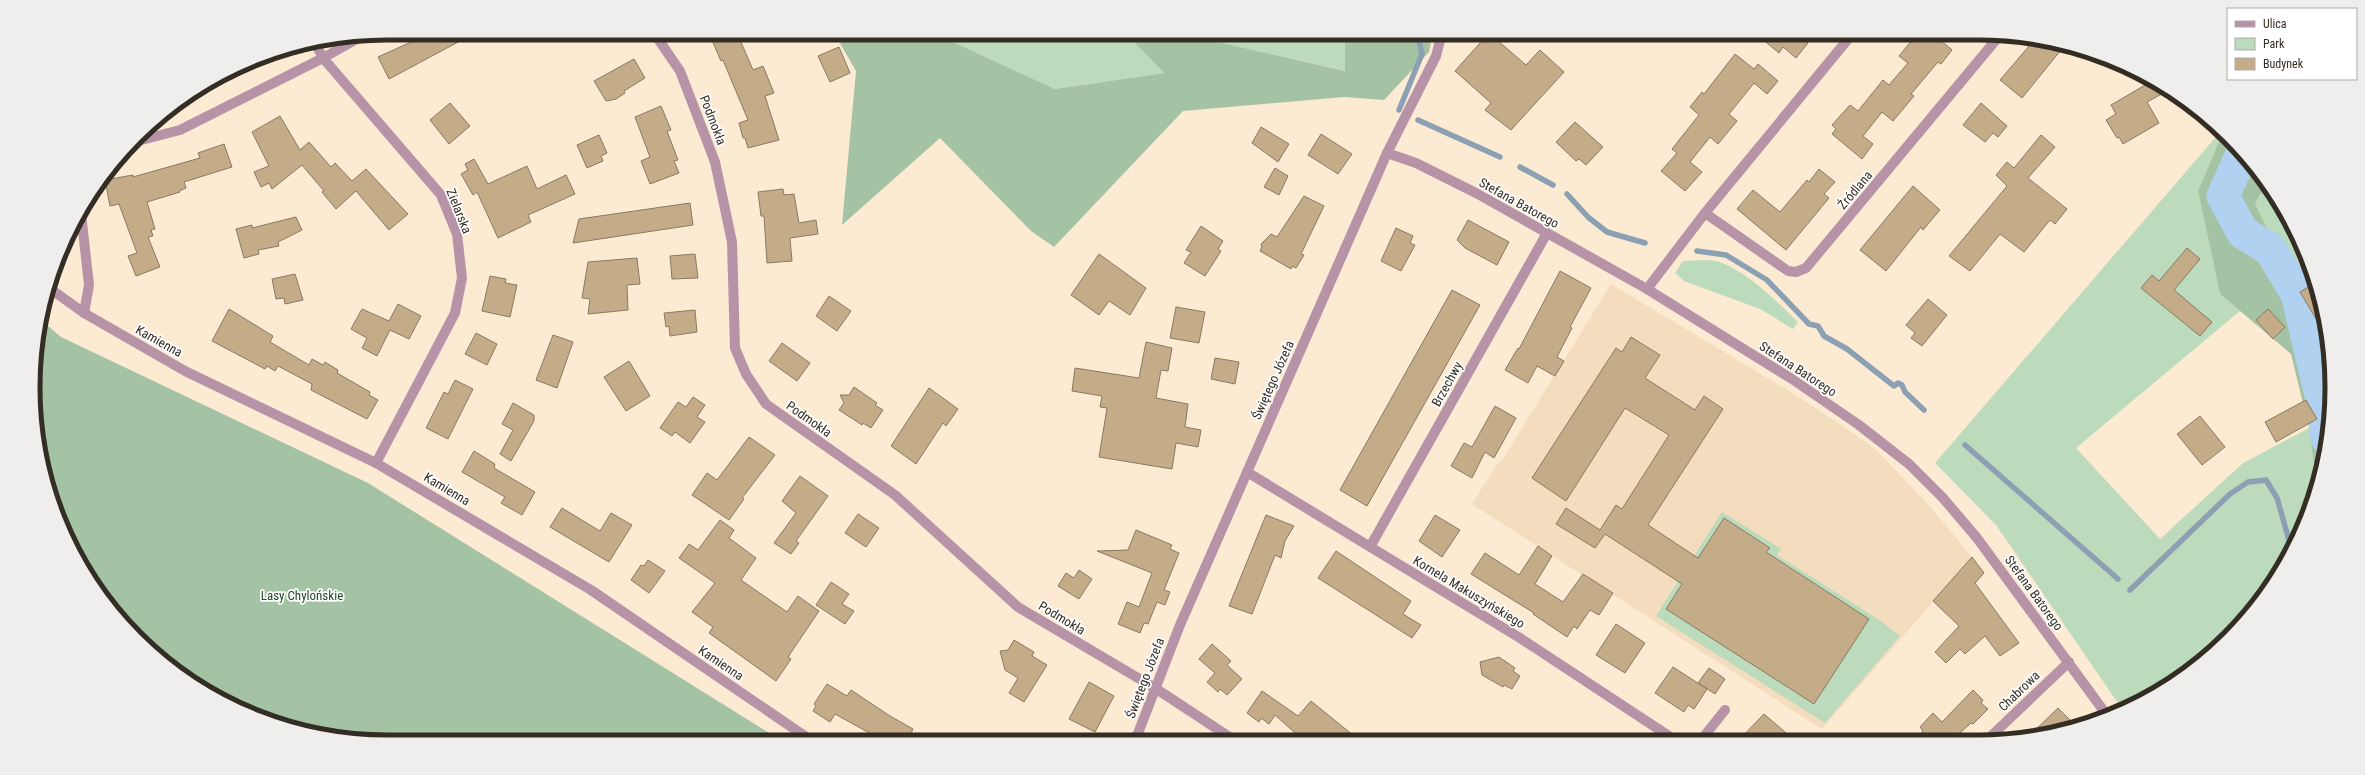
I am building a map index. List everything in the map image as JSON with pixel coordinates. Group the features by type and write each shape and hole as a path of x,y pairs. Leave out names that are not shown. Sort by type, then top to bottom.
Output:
{"street":[{"name":"Podmokła","path":"659,40 680,71 715,162 732,242 735,348 746,374 766,404 895,495 1018,607 1155,688 1226,735"},
{"name":"Świętego Józefa","path":"1137,735 1183,618 1387,153 1436,56 1440,40"},
{"path":"1647,289 1705,212 1847,40"},
{"name":"Źródlana","path":"1705,212 1788,271 1796,272 1806,268 1995,41"},
{"path":"145,139 180,130 323,58 351,42"},
{"name":"Zielarska","path":"317,48 323,58 440,195 457,234 462,278 455,313 376,463"},
{"name":"Stefana Batorego","path":"1387,153 1416,163 1547,233 1647,289 1792,379 1858,425 1909,464 1943,498 1977,538 2104,711"},
{"path":"82,223 89,285 84,313"},
{"name":"Brzechwy","path":"1370,547 1547,233"},
{"name":"Kamienna","path":"54,291 84,313 186,371 376,463 591,590 803,735"},
{"name":"Kornela Makuszyńskiego","path":"1247,472 1520,638 1667,735"},
{"name":"Chabrowa","path":"1993,734 2069,662"},
{"path":"1705,735 1725,710"}],"shaded area":[{"path":"1611,284 1786,389 1840,424 1876,450 1928,504 1972,557 1822,729 1612,594 1613,592 1583,574 1582,575 1472,504 1499,461 1501,462"}],"green space":[{"path":"838,40 949,40 1055,89 1164,73 1132,40 1215,40 1218,42 1345,71 1345,40 1432,40 1429,52 1384,100 1344,97 1183,111 1054,247 1031,231 940,138 842,225 856,71"},
{"path":"949,40 1132,40 1164,73 1055,89"},
{"path":"1215,40 1345,40 1346,71 1218,42"},
{"path":"2217,136 2220,139 2198,191 2220,294 2240,311 2076,448 2160,539 2243,463 2309,428 2315,470 2307,499 2299,520 2278,561 2266,581 2239,617 2207,649 2189,663 2151,688 2119,705 1996,525 1935,463"},
{"path":"2220,139 2239,158 2263,190 2255,203 2308,315 2323,357 2325,388 2324,410 2322,433 2315,470 2309,428 2291,354 2220,294 2198,191"},
{"path":"2263,190 2278,214 2299,255 2313,298 2322,342 2323,357 2308,315 2255,203"},
{"path":"1683,261 1716,261 1731,267 1762,288 1798,322 1793,329 1760,309 1684,281 1675,273"},
{"name":"Lasy Chylońskie","path":"46,325 61,337 368,483 772,735 365,734 320,728 276,717 255,709 214,688 194,676 158,649 126,617 99,581 66,520 52,477 43,433 40,388 43,342"},
{"path":"1722,512 1781,549 1777,555 1878,619 1900,636 1825,723 1656,616"}],"building":[{"path":"416,40 462,40 389,79 378,57"},
{"path":"712,40 740,40 753,70 763,66 774,93 765,96 779,140 748,148 745,138 743,138 739,123 748,120 723,60 721,61"},
{"path":"1483,40 1497,40 1526,65 1540,50 1564,72 1511,130 1485,110 1491,103 1455,71"},
{"path":"1763,40 1804,40 1808,43 1796,58 1783,47 1779,53"},
{"path":"1912,40 1940,40 1952,50 1941,64 1938,62 1911,94 1914,96 1893,121 1882,112 1863,136 1873,144 1862,159 1832,134 1836,129 1832,125 1850,105 1858,111 1883,80 1889,85 1908,63 1899,56"},
{"path":"2030,44 2061,51 2022,98 2000,80"},
{"path":"839,47 850,73 830,82 818,56"},
{"path":"1735,54 1754,69 1758,64 1778,81 1767,94 1754,83 1729,114 1737,121 1718,144 1710,137 1690,162 1702,172 1685,191 1661,171 1677,153 1672,149 1699,115 1690,107 1702,92 1704,94"},
{"path":"634,59 645,78 624,91 625,93 616,99 606,101 594,81"},
{"path":"2146,84 2162,94 2147,102 2159,123 2123,144 2119,137 2117,138 2106,120 2116,114 2111,105"},
{"path":"450,103 470,126 449,144 430,120"},
{"path":"1981,103 2007,126 1998,137 1993,133 1985,142 1963,125"},
{"path":"661,106 671,130 667,131 678,160 674,161 679,173 650,184 641,161 650,157 635,117"},
{"path":"280,116 300,150 309,142 331,167 335,163 352,181 366,169 408,214 389,230 356,191 336,209 322,192 324,191 302,165 272,189 269,183 261,187 254,172 269,166 252,132"},
{"path":"1575,122 1603,147 1586,165 1579,159 1576,161 1556,142"},
{"path":"1261,127 1289,144 1278,162 1252,143"},
{"path":"1321,134 1352,154 1338,174 1308,155"},
{"path":"599,135 607,153 601,156 603,161 587,168 577,145"},
{"path":"2041,135 2055,147 2028,178 2067,209 2055,224 2050,220 2024,252 2000,234 1970,271 1949,256 2007,186 1996,175 2007,162 2014,168"},
{"path":"224,144 232,167 184,182 186,188 179,191 180,192 147,202 155,229 151,230 153,236 148,237 160,267 136,276 128,256 137,253 119,204 110,206 106,184 110,179 133,175 133,177 200,158 198,153"},
{"path":"474,159 488,184 527,166 537,189 566,175 575,194 528,215 531,222 498,238 477,192 473,195 461,174 468,170 465,164"},
{"path":"1275,168 1288,176 1279,195 1264,187"},
{"path":"1819,169 1835,182 1824,194 1829,198 1786,250 1737,209 1753,190 1780,212 1807,180 1809,182"},
{"path":"1913,186 1940,210 1923,230 1921,227 1886,271 1860,250"},
{"path":"783,189 784,195 794,194 799,223 816,220 818,234 790,238 792,261 767,263 764,216 761,216 758,192"},
{"path":"1304,196 1324,206 1301,254 1304,255 1296,268 1292,266 1291,269 1260,251 1262,247 1261,244 1271,234 1277,237"},
{"path":"690,203 693,225 573,243 579,219"},
{"path":"296,217 302,230 278,242 279,246 258,250 259,254 244,258 236,229 252,225 252,228"},
{"path":"1468,220 1509,242 1497,265 1465,248 1457,240"},
{"path":"1201,226 1223,241 1218,249 1221,251 1205,276 1184,263 1191,252 1186,250"},
{"path":"1396,228 1413,236 1410,243 1415,245 1401,271 1381,261"},
{"path":"2187,248 2200,259 2174,290 2212,322 2200,336 2141,288 2152,275 2159,281"},
{"path":"695,254 698,278 672,279 670,256"},
{"path":"1099,254 1146,288 1130,315 1109,301 1099,315 1071,295"},
{"path":"637,258 640,284 627,285 628,310 588,314 590,299 582,298 588,262"},
{"path":"1560,271 1591,288 1570,327 1572,328 1557,357 1564,361 1555,376 1537,366 1528,383 1505,370 1518,348 1519,349"},
{"path":"295,274 303,300 285,304 284,298 276,299 272,279"},
{"path":"490,276 506,279 505,283 517,285 510,317 482,311"},
{"path":"2310,286 2319,323 2300,292"},
{"path":"1452,290 1480,305 1367,506 1340,490"},
{"path":"829,296 851,311 837,331 816,316"},
{"path":"1928,299 1947,315 1922,346 1911,338 1915,333 1906,325"},
{"path":"398,304 421,316 409,339 390,330 377,356 362,348 367,338 351,329 362,309 389,321"},
{"path":"1176,307 1205,312 1199,343 1170,338"},
{"path":"229,309 273,336 270,342 309,365 312,359 323,365 325,362 338,370 337,373 370,392 369,395 378,400 367,419 311,390 312,384 278,366 275,371 267,366 265,369 212,341"},
{"path":"2268,309 2285,327 2273,339 2256,320"},
{"path":"695,310 697,332 670,336 669,326 666,327 664,313"},
{"path":"476,333 497,344 487,365 465,354"},
{"path":"553,335 573,342 557,388 536,380"},
{"path":"1631,337 1660,355 1645,378 1695,410 1704,396 1723,409 1648,525 1698,558 1724,518 1770,548 1766,552 1869,619 1814,704 1666,609 1682,584 1605,534 1595,548 1556,524 1566,508 1600,530 1616,505 1622,509 1669,435 1625,408 1566,501 1532,478 1616,348 1622,352"},
{"path":"1146,342 1172,348 1168,371 1161,370 1156,398 1188,404 1185,427 1201,430 1198,447 1176,443 1172,469 1099,457 1107,408 1100,407 1102,396 1072,391 1075,368 1139,378"},
{"path":"782,343 810,363 797,381 769,361"},
{"path":"1215,358 1239,362 1235,384 1211,379"},
{"path":"629,361 650,396 626,411 604,377"},
{"path":"455,380 473,389 448,439 426,428 444,392 448,394"},
{"path":"854,387 877,403 875,405 883,410 871,428 863,423 862,425 839,410 844,403 840,395 849,395"},
{"path":"929,388 958,409 946,426 943,423 916,464 891,446"},
{"path":"693,397 705,405 697,417 705,422 690,443 675,432 672,436 660,428 678,402 686,407"},
{"path":"2306,400 2317,419 2276,442 2265,422"},
{"path":"513,403 534,415 534,421 511,461 500,454 513,430 502,424"},
{"path":"1495,406 1516,418 1494,458 1485,452 1472,478 1451,466 1464,443 1472,447"},
{"path":"2200,416 2225,447 2202,465 2177,434"},
{"path":"749,437 775,455 742,498 744,499 729,520 692,495 707,473 717,480"},
{"path":"474,451 495,464 494,468 535,492 522,515 501,503 505,497 462,472"},
{"path":"800,476 828,496 796,541 799,543 791,554 774,543 796,513 782,501"},
{"path":"562,508 600,531 611,513 632,525 609,562 550,527"},
{"path":"858,514 879,528 866,547 845,533"},
{"path":"1266,515 1294,526 1285,541 1281,558 1275,555 1252,614 1229,606"},
{"path":"1435,515 1460,530 1442,557 1419,541"},
{"path":"720,520 734,530 729,538 756,558 741,580 787,612 798,596 819,611 788,657 791,659 776,681 709,633 713,627 692,612 715,583 679,558 689,544 698,550"},
{"path":"1136,530 1172,545 1170,549 1179,553 1164,590 1170,592 1165,605 1157,602 1148,624 1144,623 1140,633 1118,624 1127,602 1139,607 1152,573 1097,551 1128,550"},
{"path":"1538,546 1552,556 1535,584 1563,602 1583,574 1613,593 1599,615 1590,610 1577,629 1574,626 1567,637 1533,614 1534,613 1471,574 1485,553 1519,575"},
{"path":"1336,551 1411,601 1403,614 1421,625 1412,638 1318,578"},
{"path":"1972,557 1984,573 1975,583 2019,643 2000,656 1985,636 1965,654 1960,649 1946,663 1935,652 1959,626 1933,601"},
{"path":"648,560 665,571 649,593 631,580 641,565 644,566"},
{"path":"1079,570 1092,579 1079,599 1058,586 1066,573 1074,578"},
{"path":"831,582 849,594 842,604 854,611 845,624 816,605"},
{"path":"1616,624 1645,643 1625,673 1596,655"},
{"path":"1014,640 1034,652 1032,656 1047,665 1024,702 1009,693 1018,678 1005,670 1000,651 1008,650"},
{"path":"1212,644 1231,661 1227,665 1242,679 1227,695 1220,689 1218,692 1207,682 1215,673 1199,659"},
{"path":"1499,657 1515,668 1513,671 1520,676 1512,689 1504,685 1503,687 1482,675 1480,662"},
{"path":"1673,667 1707,689 1694,709 1688,705 1684,712 1655,693"},
{"path":"1709,668 1725,679 1715,694 1698,683"},
{"path":"1089,682 1114,696 1095,732 1069,719"},
{"path":"827,684 847,696 851,690 890,716 913,729 910,735 873,735 835,714 830,722 813,711 816,706 814,704"},
{"path":"1973,690 1983,700 1981,703 1988,709 1973,724 1971,723 1958,735 1919,735 1923,731 1920,727 1933,713 1942,722"},
{"path":"1262,691 1298,716 1311,701 1353,735 1297,735 1275,715 1269,724 1261,718 1259,722 1247,713"},
{"path":"2058,708 2072,722 2045,728 2036,730"},
{"path":"1764,714 1788,735 1744,735"}],"waterway":[{"path":"1399,110 1422,54 1419,40"},
{"path":"1418,120 1500,157"},
{"path":"2240,159 2223,196 2243,233 2270,249 2297,294 2324,411"},
{"path":"1520,167 1553,185"},
{"path":"1567,194 1588,217 1607,232 1645,243"},
{"path":"1697,251 1726,255 1767,280 1809,324 1818,326 1824,336 1847,349 1894,386 1898,383 1902,385 1905,392 1924,410"},
{"path":"1965,445 2118,579"},
{"path":"2130,590 2230,494 2248,482 2266,480 2277,498 2289,541"}]}
